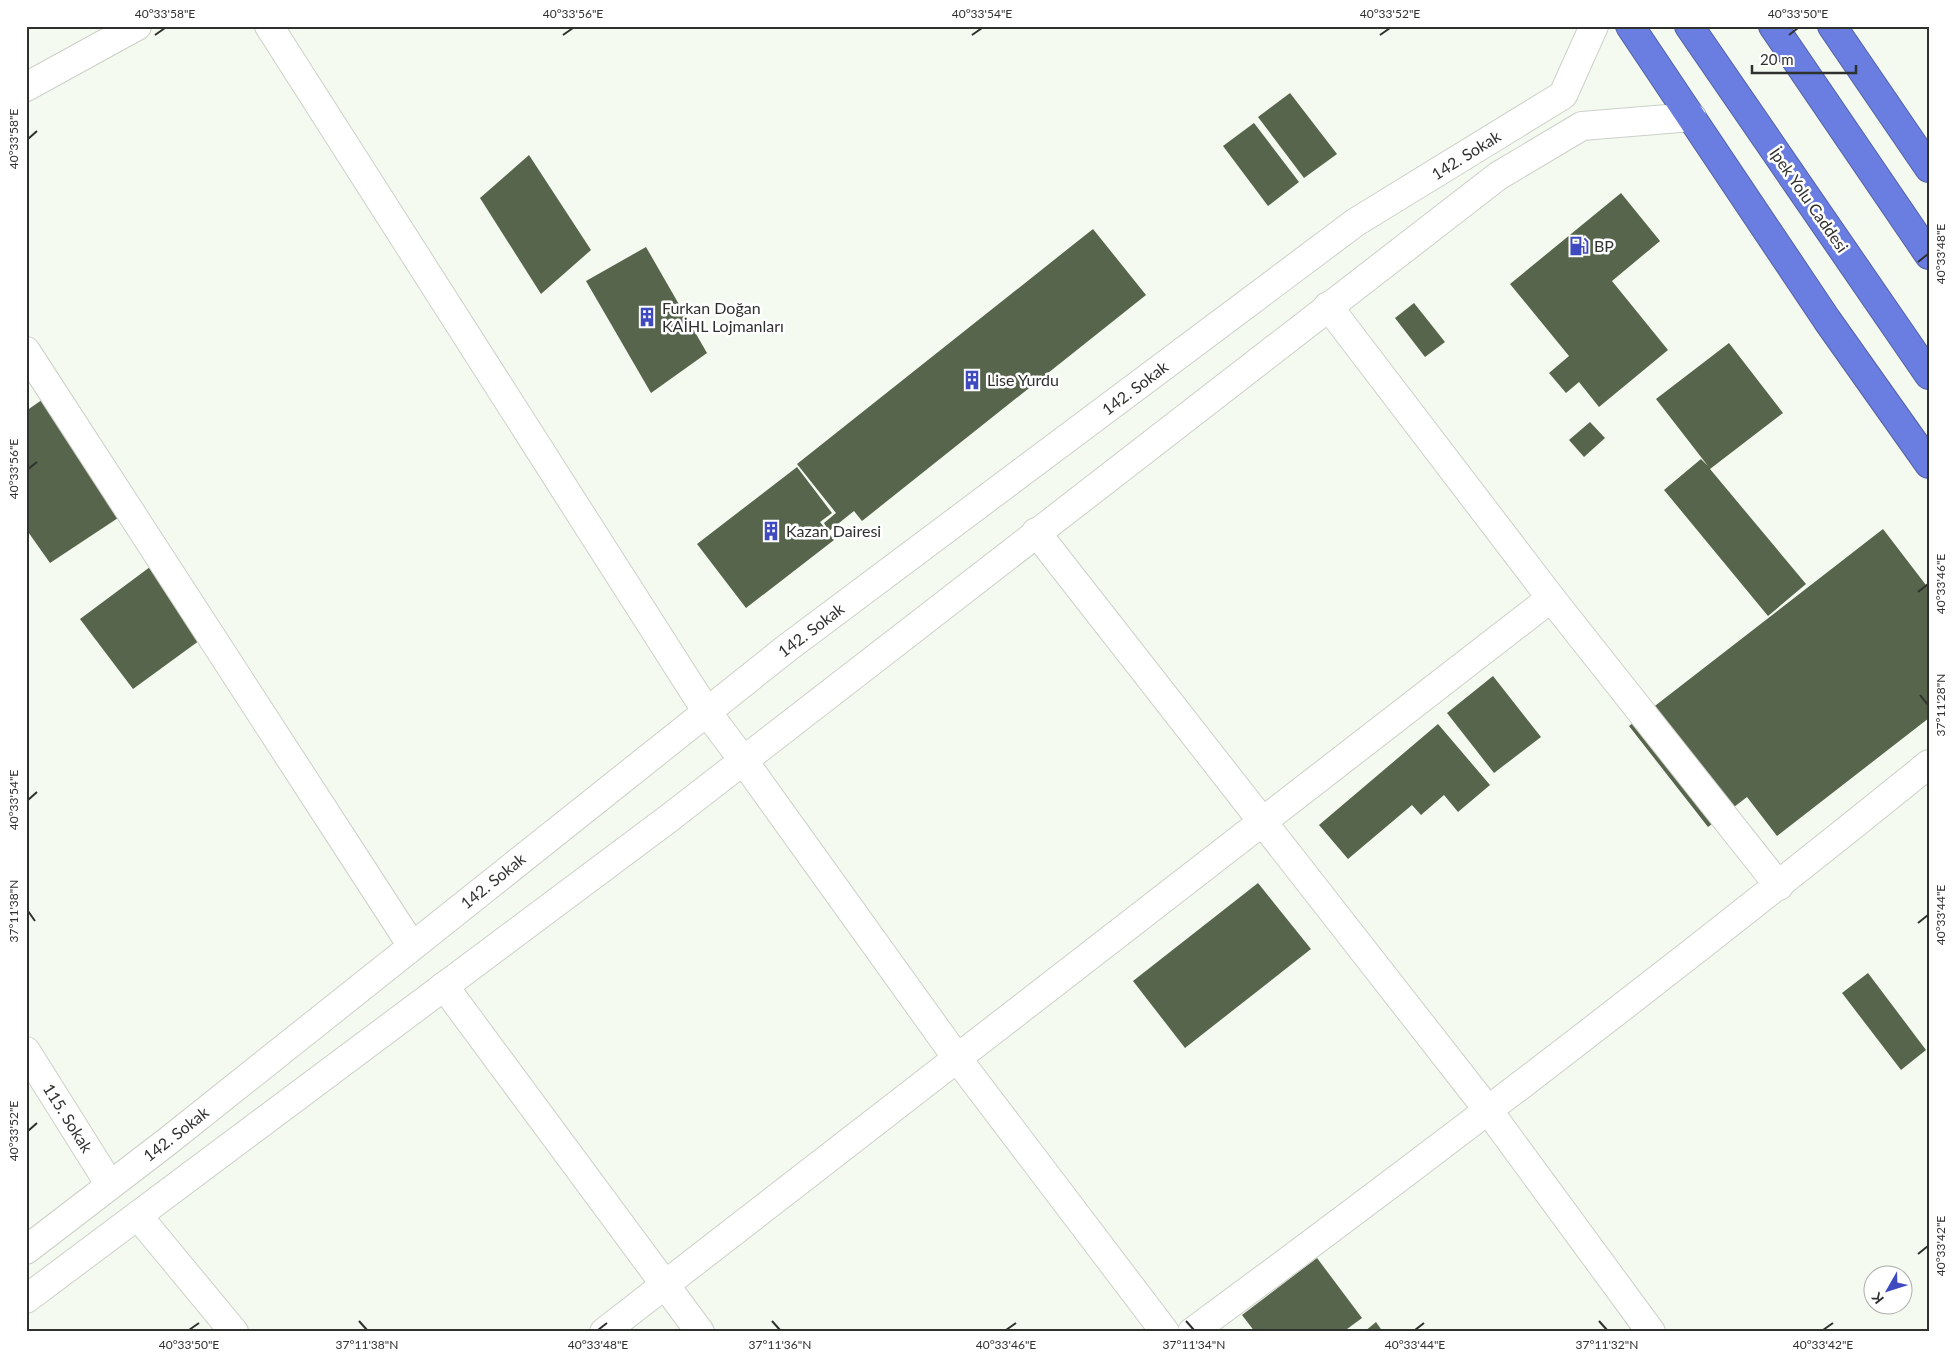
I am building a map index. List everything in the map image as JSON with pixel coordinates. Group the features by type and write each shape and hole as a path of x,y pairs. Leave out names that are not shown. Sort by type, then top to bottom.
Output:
{"highway":[{"path":"1630,26 1827,320 1929,464"},
{"name":"İpek Yolu Caddesi","path":"1689,26 1929,375"},
{"path":"1774,26 1929,255"},
{"path":"1832,26 1929,168"}],"street":[{"path":"26,87 137,26"},
{"path":"269,26 706,712 743,760 957,1058 1165,1332"},
{"name":"142. Sokak","path":"26,1250 795,642 1356,222 1563,95 1594,26"},
{"path":"26,1299 743,760 1498,176 1582,126 1692,117"},
{"path":"1328,306 1551,598 1778,886"},
{"path":"26,351 412,946"},
{"path":"1036,532 1488,1110 1651,1332"},
{"path":"604,1332 1551,598"},
{"path":"1192,1332 1488,1110 1778,886 1929,764"},
{"path":"444,986 700,1332"},
{"name":"115. Sokak","path":"26,1051 110,1185"},
{"path":"138,1216 234,1332"}],"building":[{"path":"1290,93 1337,154 1304,178 1258,117"},
{"path":"1254,123 1299,182 1268,206 1223,146"},
{"path":"529,155 591,250 541,294 480,198"},
{"path":"1621,193 1660,241 1612,281 1668,350 1599,407 1579,382 1566,393 1549,373 1569,356 1510,284"},
{"name":"Lise Yurdu","path":"1093,229 1146,295 862,521 854,511 829,531 824,523 836,513 797,464"},
{"name":"Furkan Doğan KAİHL Lojmanları","path":"646,247 707,353 651,393 586,281"},
{"path":"1414,303 1445,342 1425,357 1395,318"},
{"path":"1729,343 1783,413 1710,469 1806,584 1768,616 1664,490 1701,459 1708,466 1656,399"},
{"path":"46,397 124,514 50,563 26,529 26,411"},
{"path":"1590,422 1605,438 1584,457 1569,440"},
{"name":"Kazan Dairesi","path":"797,467 832,513 820,522 834,540 746,608 697,544"},
{"path":"1883,529 1929,589 1929,718 1777,836 1747,797 1708,827 1629,726"},
{"path":"154,564 207,635 133,689 80,619"},
{"path":"1493,676 1541,737 1494,773 1447,713"},
{"path":"1438,724 1490,785 1458,812 1444,795 1421,815 1412,805 1348,859 1319,825"},
{"path":"1258,883 1311,949 1185,1048 1133,981"},
{"path":"1868,973 1926,1050 1901,1070 1842,993"},
{"path":"1317,1258 1362,1318 1343,1332 1255,1332 1242,1315"},
{"path":"1376,1322 1383,1332 1364,1332"}],"place":[{"name":"BP","path":"1579,246"},
{"name":"Furkan Doğan KAİHL Lojmanları","path":"647,317"},
{"name":"Lise Yurdu","path":"972,380"},
{"name":"Kazan Dairesi","path":"771,531"}]}
